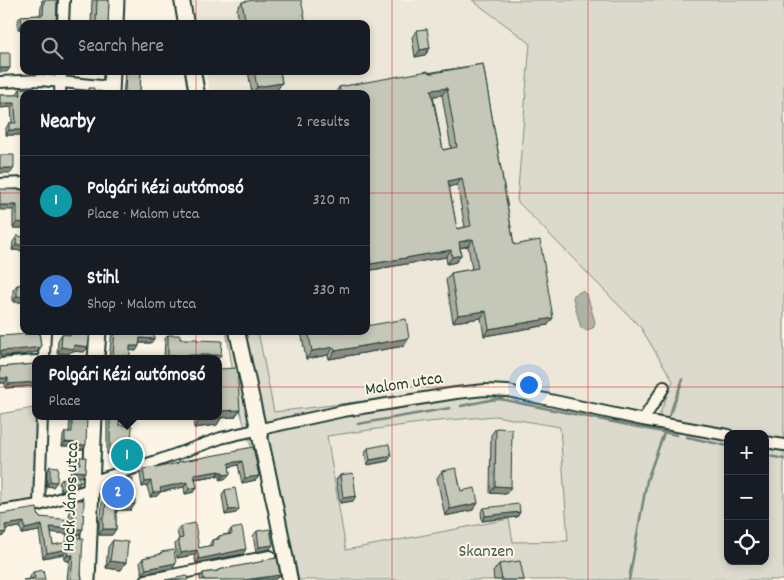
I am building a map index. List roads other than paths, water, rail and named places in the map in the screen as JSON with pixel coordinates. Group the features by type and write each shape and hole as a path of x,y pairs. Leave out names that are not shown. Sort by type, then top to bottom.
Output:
{"main road":[{"path":"114,20 116,0"},
{"path":"111,90 112,75"},
{"path":"96,355 98,335"},
{"name":"Hock János utca","path":"87,580 94,420"}],"street":[{"path":"63,20 64,0"},
{"path":"182,0 185,20"},
{"path":"60,90 61,75"},
{"path":"194,75 196,90"},
{"path":"0,82 41,80 111,90"},
{"path":"0,184 20,183"},
{"path":"44,355 45,335"},
{"path":"238,335 290,580"},
{"path":"0,364 32,361"},
{"path":"643,420 664,387"},
{"name":"Malom utca","path":"0,511 39,505 221,438 343,411 456,393 485,390 508,391 643,420 724,434"},
{"path":"39,505 42,420"},
{"path":"769,443 784,445"},
{"path":"146,580 270,556"}],"waterway":[{"path":"669,416 683,379"},
{"path":"461,406 500,399 677,435"},
{"path":"358,424 450,408"},
{"path":"629,580 647,480 665,430"},
{"path":"687,437 724,445"},
{"path":"769,456 784,459"}],"place":[{"name":"Polgári Kézi autómosó","path":"127,455"},
{"name":"Stihl","path":"118,492"}],"park label":[{"name":"Skanzen","path":"486,552"}]}
